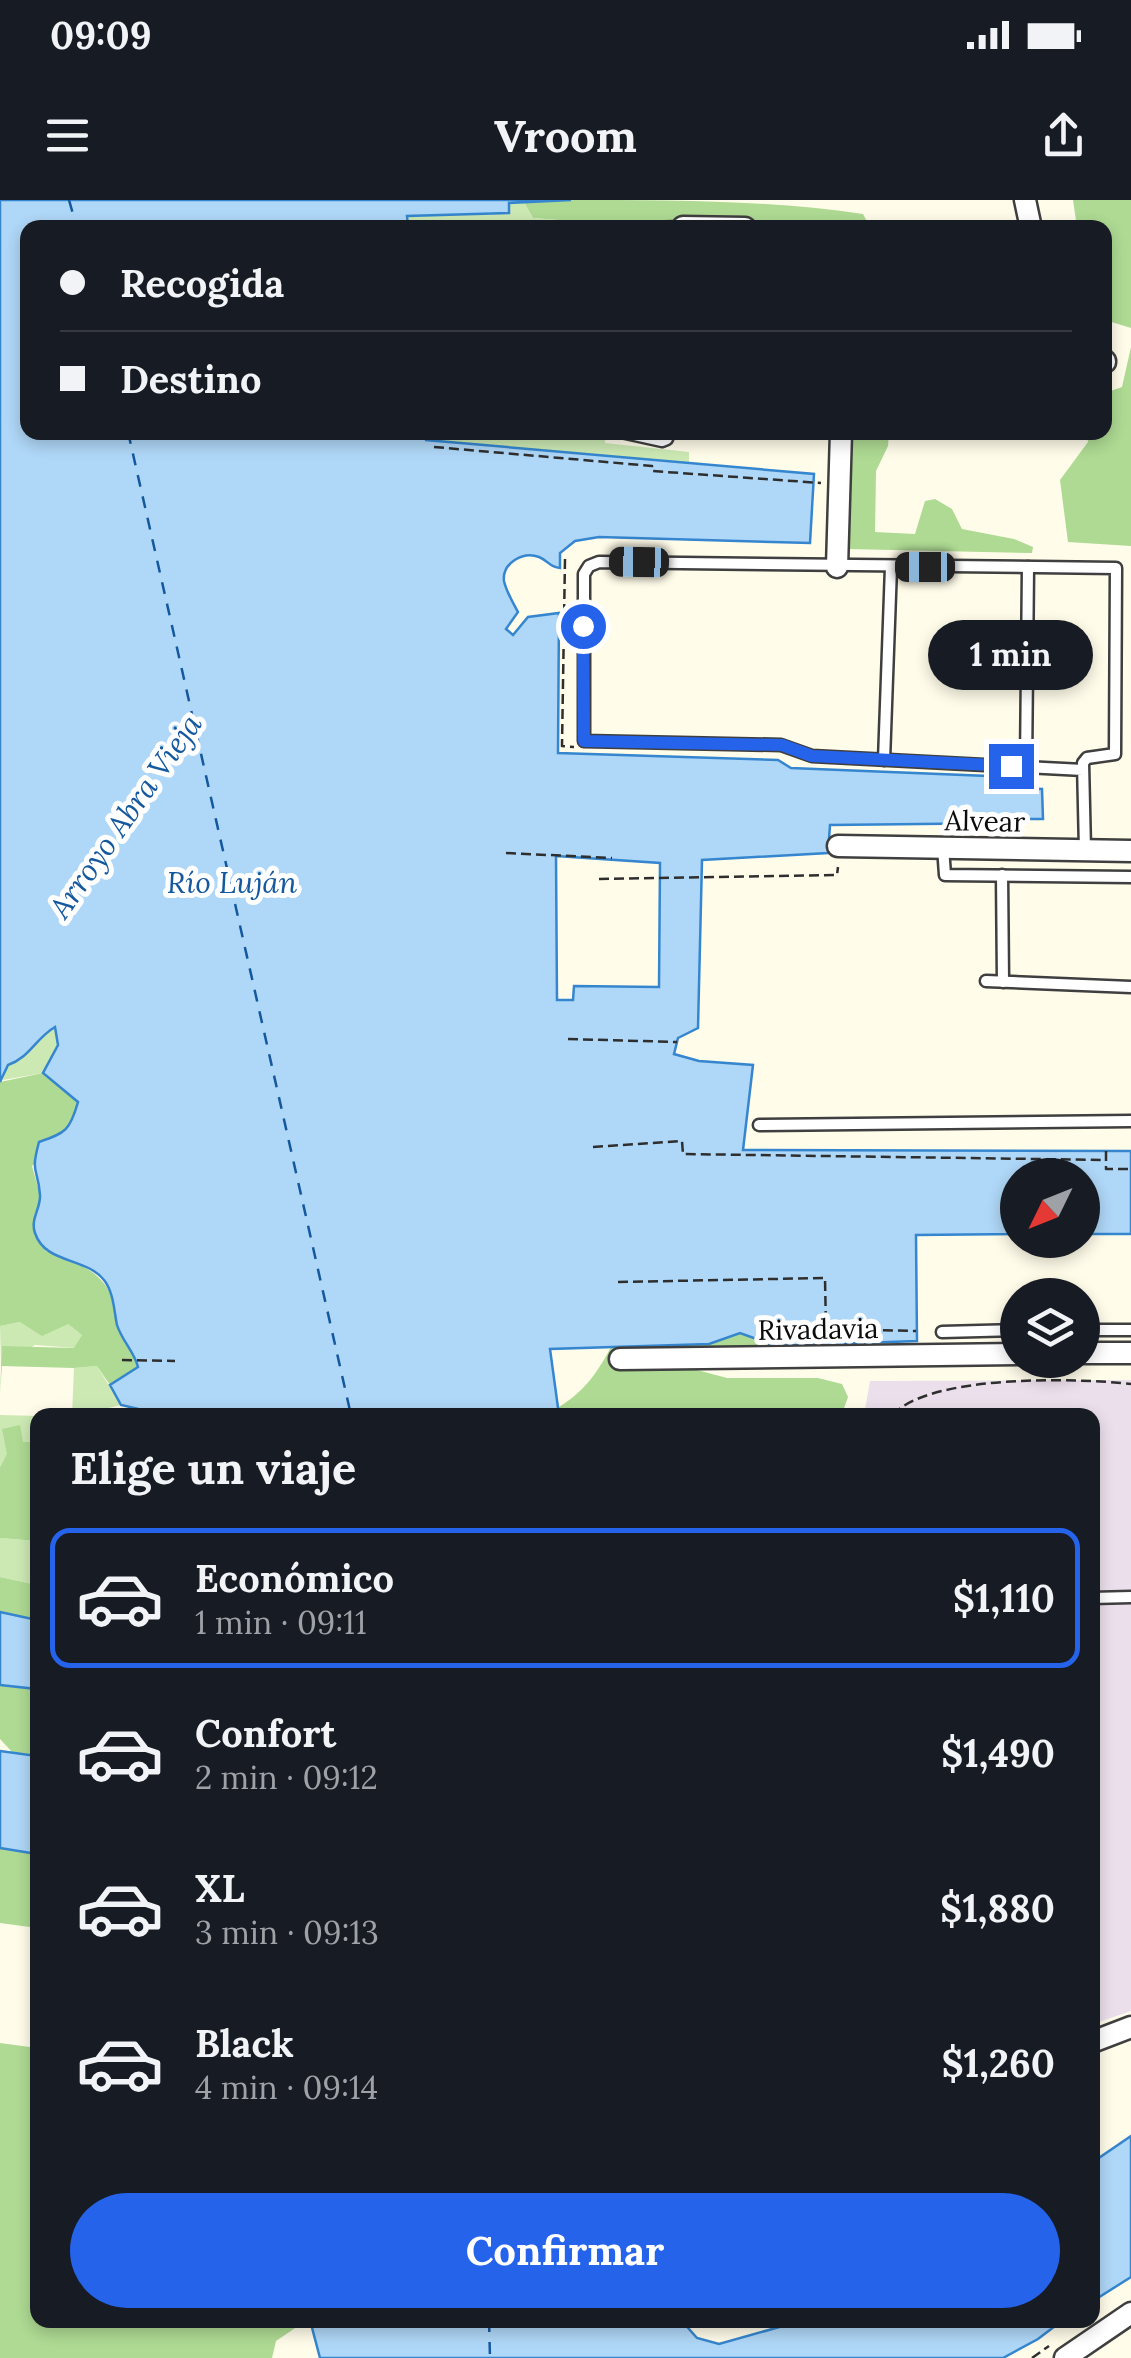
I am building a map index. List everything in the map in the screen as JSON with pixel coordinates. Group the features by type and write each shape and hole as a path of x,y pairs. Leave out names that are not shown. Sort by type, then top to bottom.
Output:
{"street":[{"path":"837,567 841,440"},
{"name":"Alvear","path":"838,846 1131,850"},
{"path":"1100,1353 1131,1353"},
{"name":"Rivadavia","path":"620,1359 1000,1354"},
{"path":"1100,2039 1131,2027"},
{"path":"1064,2358 1131,2312"}],"lane":[{"path":"1082,770 812,756 782,745 584,741 583,587 590,566 599,562 1116,568 1115,754 1086,758 1082,770 1085,850"},
{"path":"884,760 890,567"},
{"path":"1026,766 1028,567"},
{"path":"1114,688 1131,689"},
{"path":"943,848 945,875 1131,876"},
{"path":"1002,874 1003,982"},
{"path":"986,981 1131,986"},
{"path":"759,1125 1131,1120"},
{"path":"942,1332 1000,1330"},
{"path":"1100,1330 1131,1330"},
{"path":"1100,1598 1131,1597"}],"path":[{"path":"434,447 822,484"},
{"path":"598,879 838,874 838,846"},
{"path":"506,853 612,858"},
{"path":"568,1039 678,1042"},
{"path":"593,1147 682,1140 683,1154 1106,1160"},
{"path":"1106,1151 1106,1168 1131,1168"},
{"path":"618,1282 825,1278 826,1329 916,1331"},
{"path":"122,1360 176,1360"},
{"path":"900,1408 906,1402 938,1391 1097,1380 1131,1384"}],"shaded area":[{"path":"1131,1380 1131,2011 1100,2022 1100,1408 865,1408 870,1381"}],"green space":[{"path":"1073,200 1131,200 1131,328 1112,322 1112,220 1076,220"},
{"path":"524,202 533,218 559,220 407,220 406,216 508,213 508,203"},
{"path":"524,202 755,203 863,214 866,220 559,220 533,218"},
{"path":"1131,347 1131,546 1068,542 1060,480 1088,440 1112,440 1112,391 1122,387"},
{"path":"425,440 605,440 689,452 689,463"},
{"path":"851,440 888,440 876,471 875,532 915,534 925,501 935,499 952,509 962,529 1014,539 1033,547 1032,553 847,549"},
{"path":"55,1026 58,1045 43,1073 3,1080 8,1065 22,1058"},
{"path":"43,1073 78,1102 65,1129 32,1166 41,1198 34,1216 46,1251 87,1268 102,1281 113,1301 118,1328 138,1367 110,1385 97,1366 2,1366 0,1394 2,1346 74,1348 82,1335 68,1324 42,1336 20,1322 0,1326 0,1082"},
{"path":"20,1322 68,1324 82,1335 75,1348 35,1345 1,1366 0,1326"},
{"path":"740,1333 776,1346 693,1369 727,1378 818,1378 842,1384 848,1397 844,1408 559,1408 590,1380 612,1345 708,1344"},
{"path":"97,1366 121,1405 72,1408 74,1368"},
{"path":"0,1415 30,1416 30,1443 15,1448 0,1467"},
{"path":"20,1425 23,1442 30,1442 30,1540 0,1538 0,1467 7,1454 2,1429"},
{"path":"0,1538 30,1540 30,1583 0,1577"},
{"path":"0,1577 30,1583 30,1618 0,1612"},
{"path":"0,1685 30,1688 30,1755 13,1753 0,1739"},
{"path":"0,1848 30,1853 30,1927 0,1923"},
{"path":"0,2043 30,2047 30,2328 295,2328 276,2341 272,2358 0,2358"}],"water":[{"name":"Río Luján","path":"0,200 571,200 509,203 509,213 407,216 407,220 20,220 20,440 426,440 814,474 810,543 599,537 575,541 560,553 560,568 533,556 520,557 510,564 504,581 518,612 506,629 513,635 528,617 559,613 558,753 778,760 791,768 988,776 989,787 1042,789 1043,819 1014,819 1013,823 830,825 828,853 702,860 698,1028 678,1038 674,1054 699,1061 753,1065 743,1150 1131,1151 1131,1234 1100,1234 1100,1158 1000,1158 1000,1234 916,1235 917,1341 776,1346 740,1333 709,1344 550,1349 558,1408 134,1408 121,1405 110,1385 138,1367 117,1325 107,1285 87,1267 47,1250 35,1233 40,1200 35,1166 39,1142 66,1129 78,1102 43,1073 58,1045 55,1027 22,1058 8,1065 0,1082","holes":["556,856 660,863 659,987 574,986 573,1000 557,1000"]},
{"path":"0,1612 30,1618 30,1688 0,1685"},
{"path":"0,1751 30,1755 30,1853 0,1848"},
{"path":"1131,2136 1131,2277 1100,2297 1100,2157"},
{"path":"312,2328 688,2328 697,2338 719,2344 776,2328 1052,2328 1003,2358 320,2358"}],"ferry route":[{"path":"69,200 75,220"},
{"path":"130,440 349,1408"},
{"path":"489,2328 490,2358"}],"route":[{"path":"583,626 584,741 782,745 812,756 1011,766"}],"water label":[{"name":"Arroyo Abra Vieja","path":"125,816"}]}
